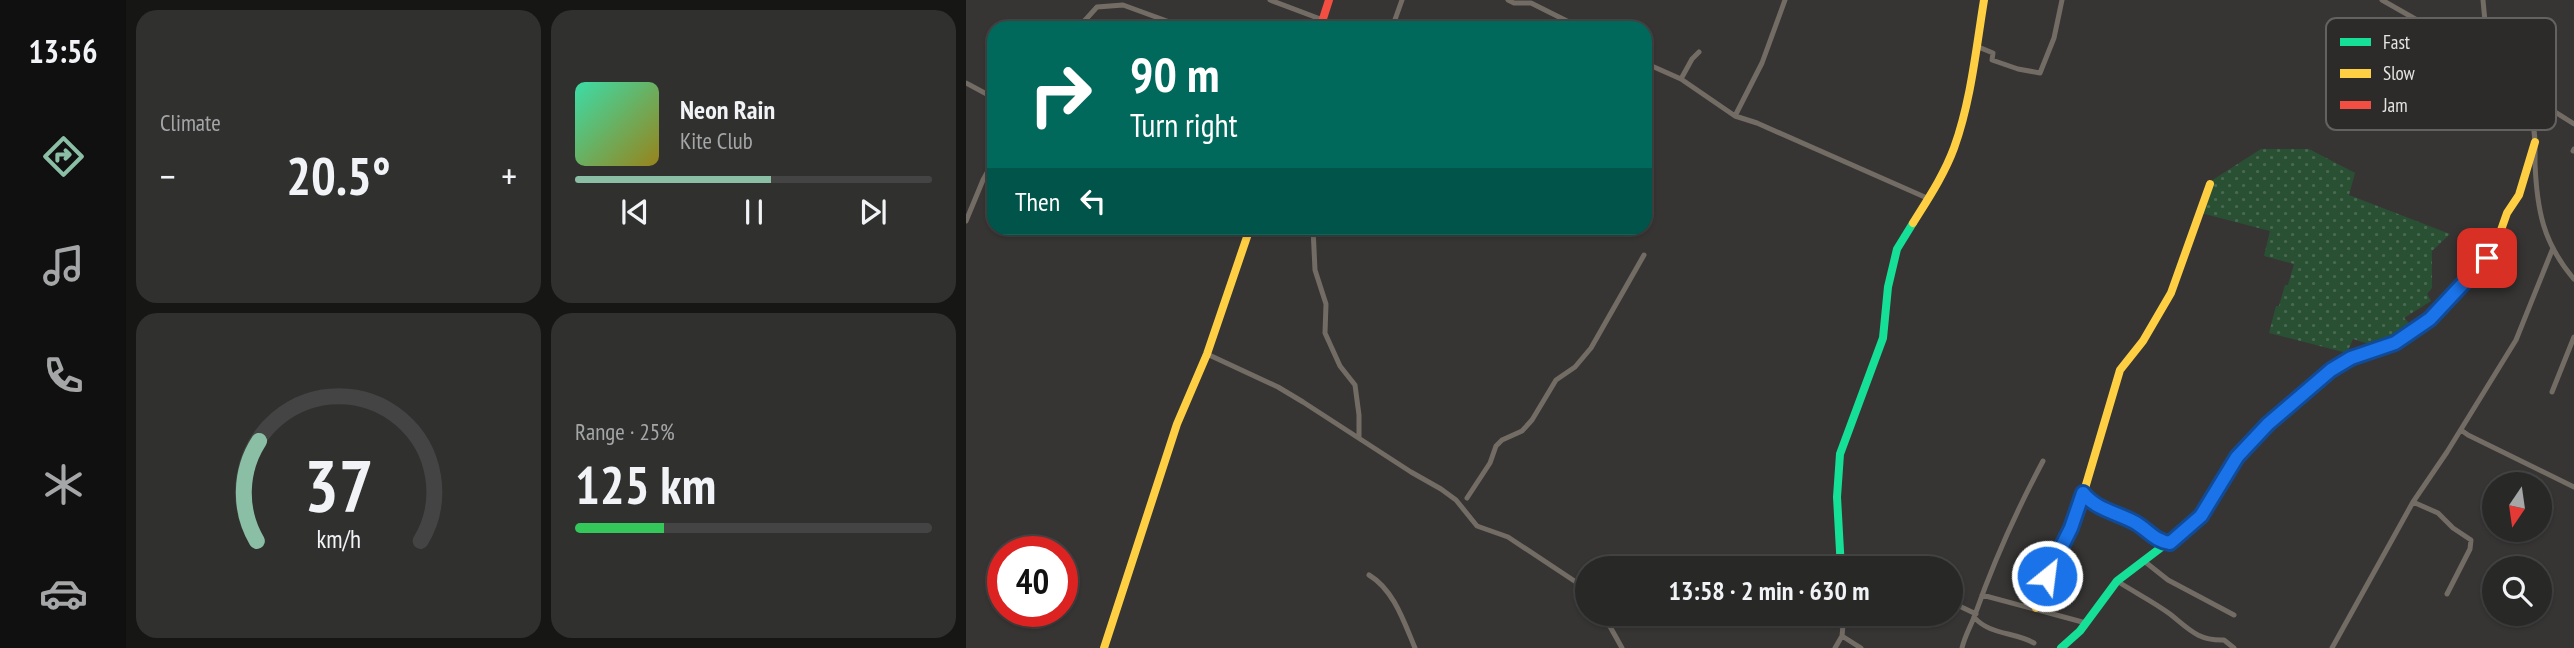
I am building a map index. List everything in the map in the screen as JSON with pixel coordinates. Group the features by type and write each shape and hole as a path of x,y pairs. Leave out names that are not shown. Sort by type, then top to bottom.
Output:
{"street":[{"path":"1270,0 1315,21"},
{"path":"1322,21 1329,0"},
{"path":"1394,21 1402,0"},
{"path":"1508,0 1514,3 1531,3 1567,21"},
{"path":"1735,116 1762,63 1785,0"},
{"path":"1841,556 1837,501 1842,469 1840,454 1883,338 1888,287 1898,249 1946,167 1954,147 1984,0"},
{"path":"1976,46 1993,53 1992,60 2040,73 2054,38 2062,0"},
{"path":"2382,0 2414,18"},
{"path":"2483,0 2485,18"},
{"path":"1085,21 1097,7 1124,2 1163,21"},
{"path":"1681,79 1699,52"},
{"path":"1652,66 1681,79 1735,116 1757,123 1927,198"},
{"path":"966,83 987,94"},
{"path":"2556,113 2574,124"},
{"path":"2533,130 2536,195 2544,232 2574,279"},
{"path":"2061,648 2086,623 2117,581 2170,543 2201,516 2237,457 2268,424 2331,370 2351,358 2395,343 2430,319 2498,243 2507,213 2519,195 2535,142"},
{"path":"966,221 987,178"},
{"path":"2036,608 2047,576 2071,528 2120,370 2143,341 2171,293 2210,184"},
{"path":"1104,648 1177,424 1207,354 1248,235"},
{"path":"1313,235 1315,270 1326,304 1325,333 1340,366 1355,385 1359,438"},
{"path":"2332,648 2413,502 2516,340 2553,248"},
{"path":"1467,498 1490,463 1496,446 1502,440 1522,431 1556,380 1575,366 1591,348 1644,255"},
{"path":"2552,392 2574,337"},
{"path":"1207,354 1278,387 1451,496 1477,526 1508,537 1575,581"},
{"path":"2461,430 2574,487"},
{"path":"1962,648 2010,529 2043,461"},
{"path":"2083,493 2092,502 2135,522 2155,538 2170,543"},
{"path":"2413,502 2438,513 2453,528 2470,538 2470,549 2447,594"},
{"path":"2144,561 2168,580 2234,615"},
{"path":"1369,575 1381,582 1415,648"},
{"path":"2117,581 2170,614 2186,629 2210,641 2224,640 2234,648"},
{"path":"1982,595 2086,623"},
{"path":"1963,609 1975,616 1979,624 2034,643"},
{"path":"1609,626 1622,648"},
{"path":"1835,648 1842,636 1843,626"},
{"path":"1842,636 1861,648"}],"green space":[{"path":"2261,149 2309,149 2355,173 2349,195 2450,234 2432,251 2432,288 2427,294 2431,301 2404,318 2411,325 2372,345 2353,339 2347,353 2269,333 2276,306 2279,306 2285,285 2288,285 2294,264 2264,256 2270,231 2201,213 2211,181"}],"traffic: fast":[{"path":"1840,556 1837,497 1840,454 1883,338 1888,287 1897,249 1913,223"},
{"path":"2061,648 2080,631 2117,581 2196,521 2220,488 2237,457 2268,424 2331,370 2351,358 2395,343 2435,315 2463,282"}],"traffic: slow":[{"path":"1913,223 1945,168 1960,130 1984,0"},
{"path":"2463,282 2494,250 2507,213 2519,195 2535,142"},
{"path":"2036,608 2047,576 2080,505 2120,370 2143,341 2171,293 2210,184"},
{"path":"1104,648 1177,424 1207,354 1248,235"}],"traffic: jam":[{"path":"1322,21 1329,0"}],"route":[{"path":"2047,576 2071,528 2083,493 2092,502 2135,522 2155,538 2170,543 2201,516 2237,457 2268,424 2343,362 2385,348 2430,319 2487,258"}]}
